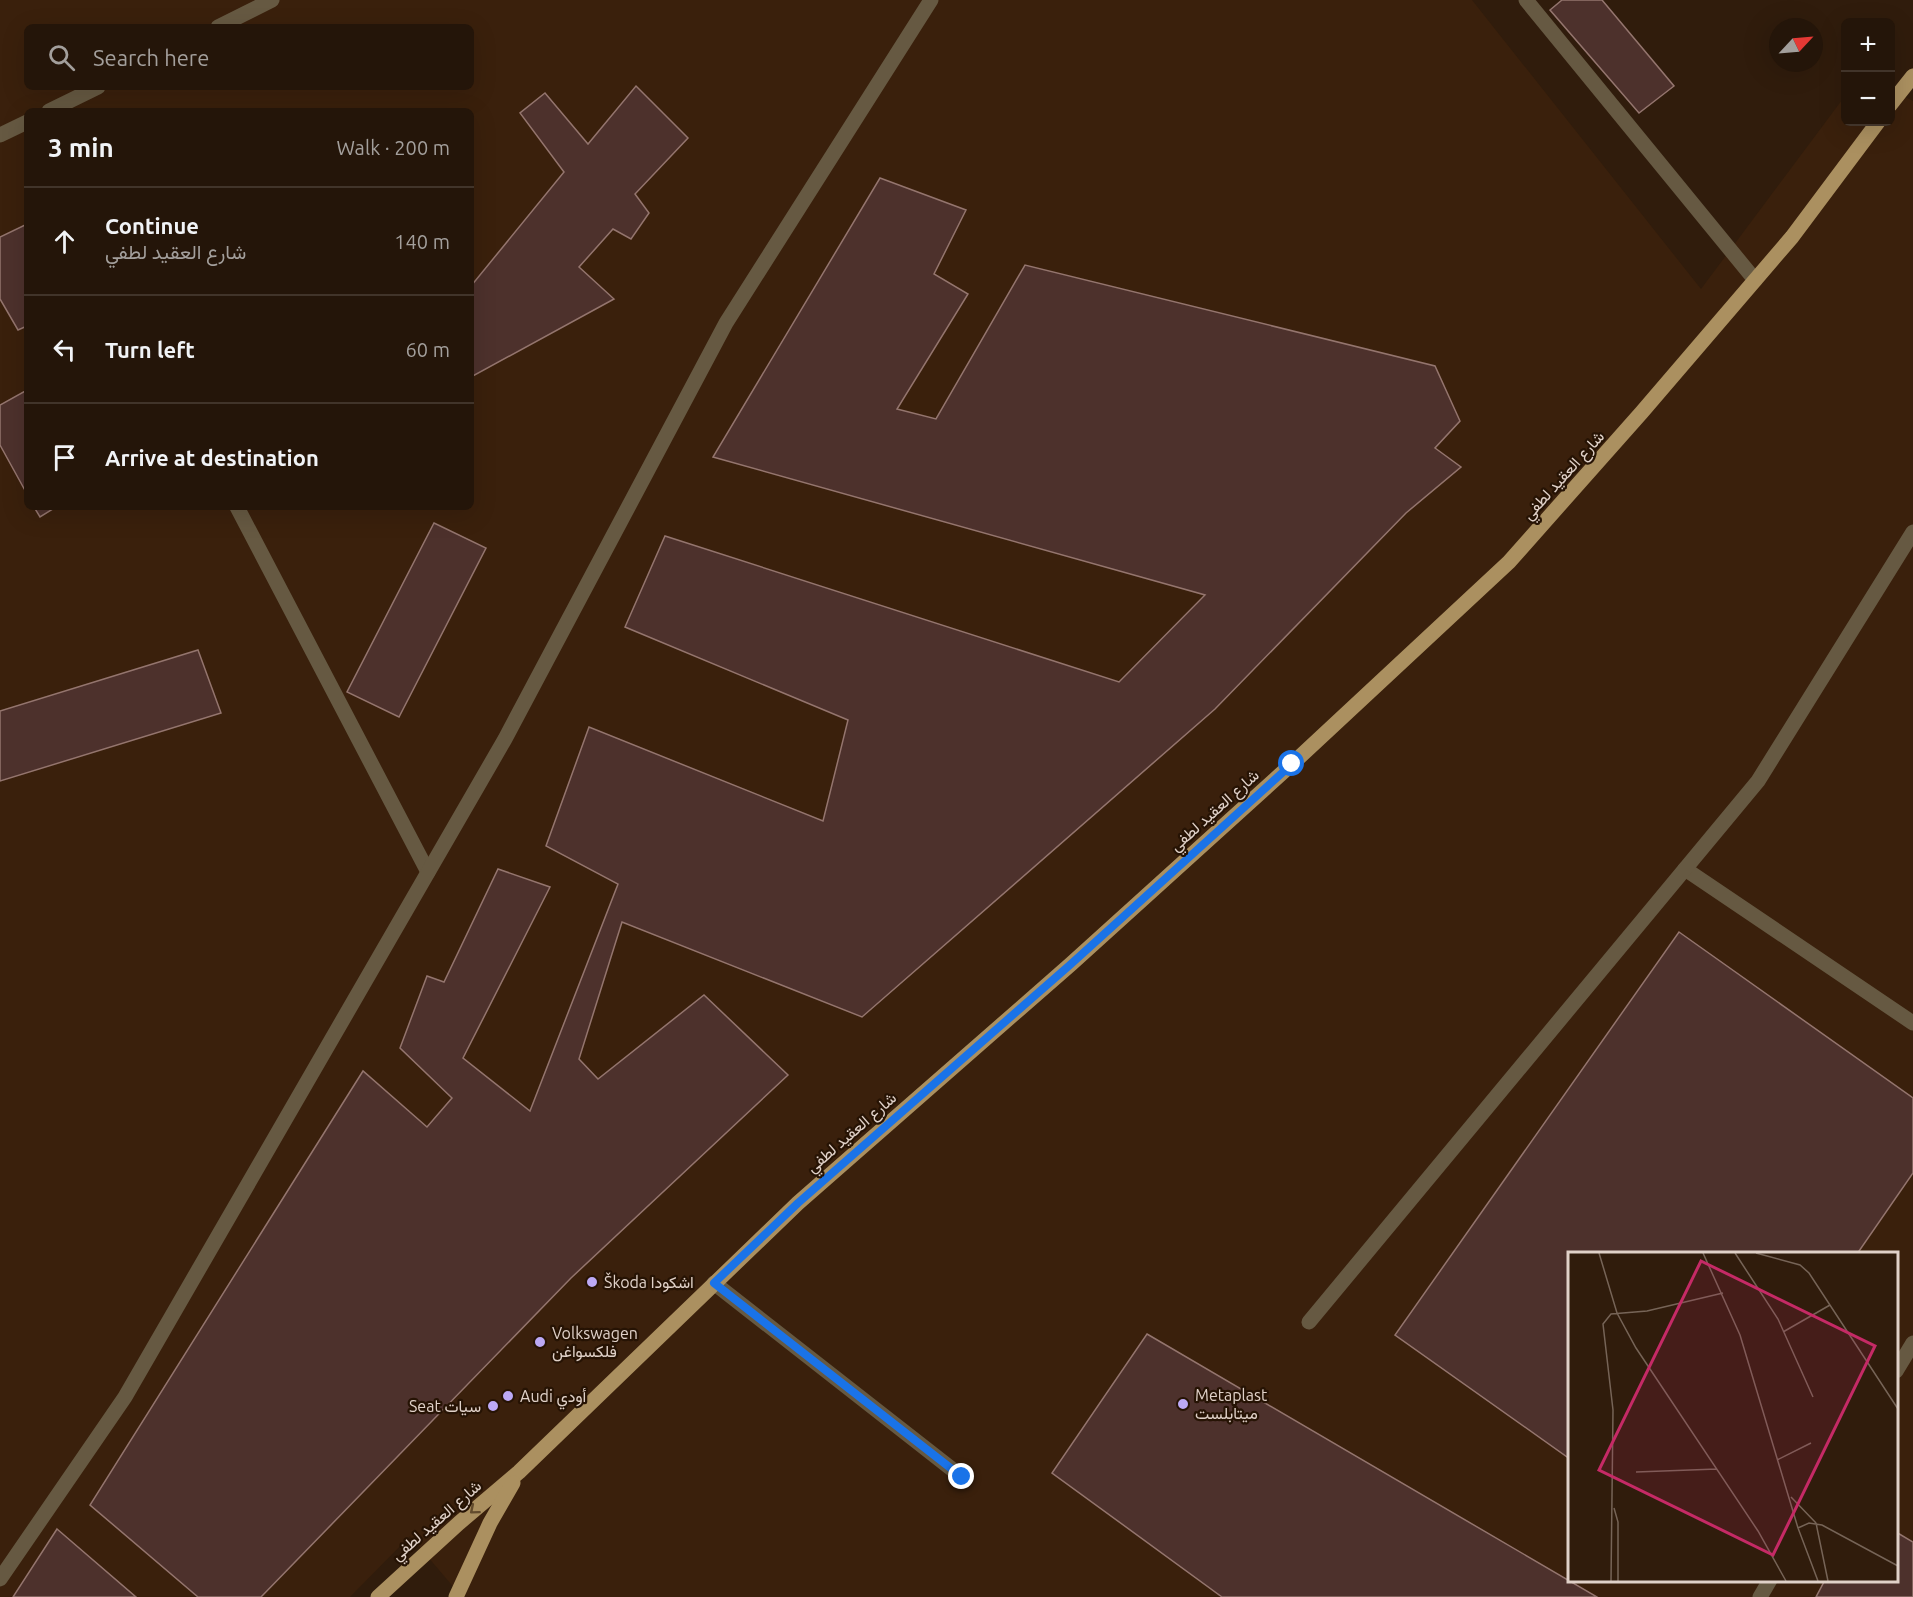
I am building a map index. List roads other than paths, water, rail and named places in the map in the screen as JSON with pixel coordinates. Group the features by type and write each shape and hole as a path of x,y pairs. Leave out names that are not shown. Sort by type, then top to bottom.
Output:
{"main road":[{"path":"1895,99 1913,76"},
{"name":"شارع العقيد لطفي","path":"378,1597 443,1537 519,1473 798,1203 1071,964 1292,764 1509,562 1792,237 1875,126"},
{"name":"شارع العقيد لطفي","path":"456,1597 490,1523 519,1473"}],"street":[{"path":"224,24 272,0"},
{"path":"0,1579 125,1397 505,739 726,322 931,0"},
{"path":"1526,0 1755,280"},
{"path":"55,108 92,90"},
{"path":"0,135 24,123"},
{"path":"239,510 428,872"},
{"path":"1309,1322 1758,781 1913,532"},
{"path":"1685,869 1913,1023"},
{"path":"714,1283 962,1477"},
{"path":"1898,1368 1913,1344"},
{"path":"1760,1597 1769,1582"}],"place":[{"name":"Škoda اشكودا","path":"592,1282"},
{"name":"Volkswagen فلكسواغن","path":"540,1342"},
{"name":"Audi أودي","path":"508,1396"},
{"name":"Metaplast ميتابلست","path":"1183,1404"},
{"name":"Seat سيات","path":"493,1406"}]}
